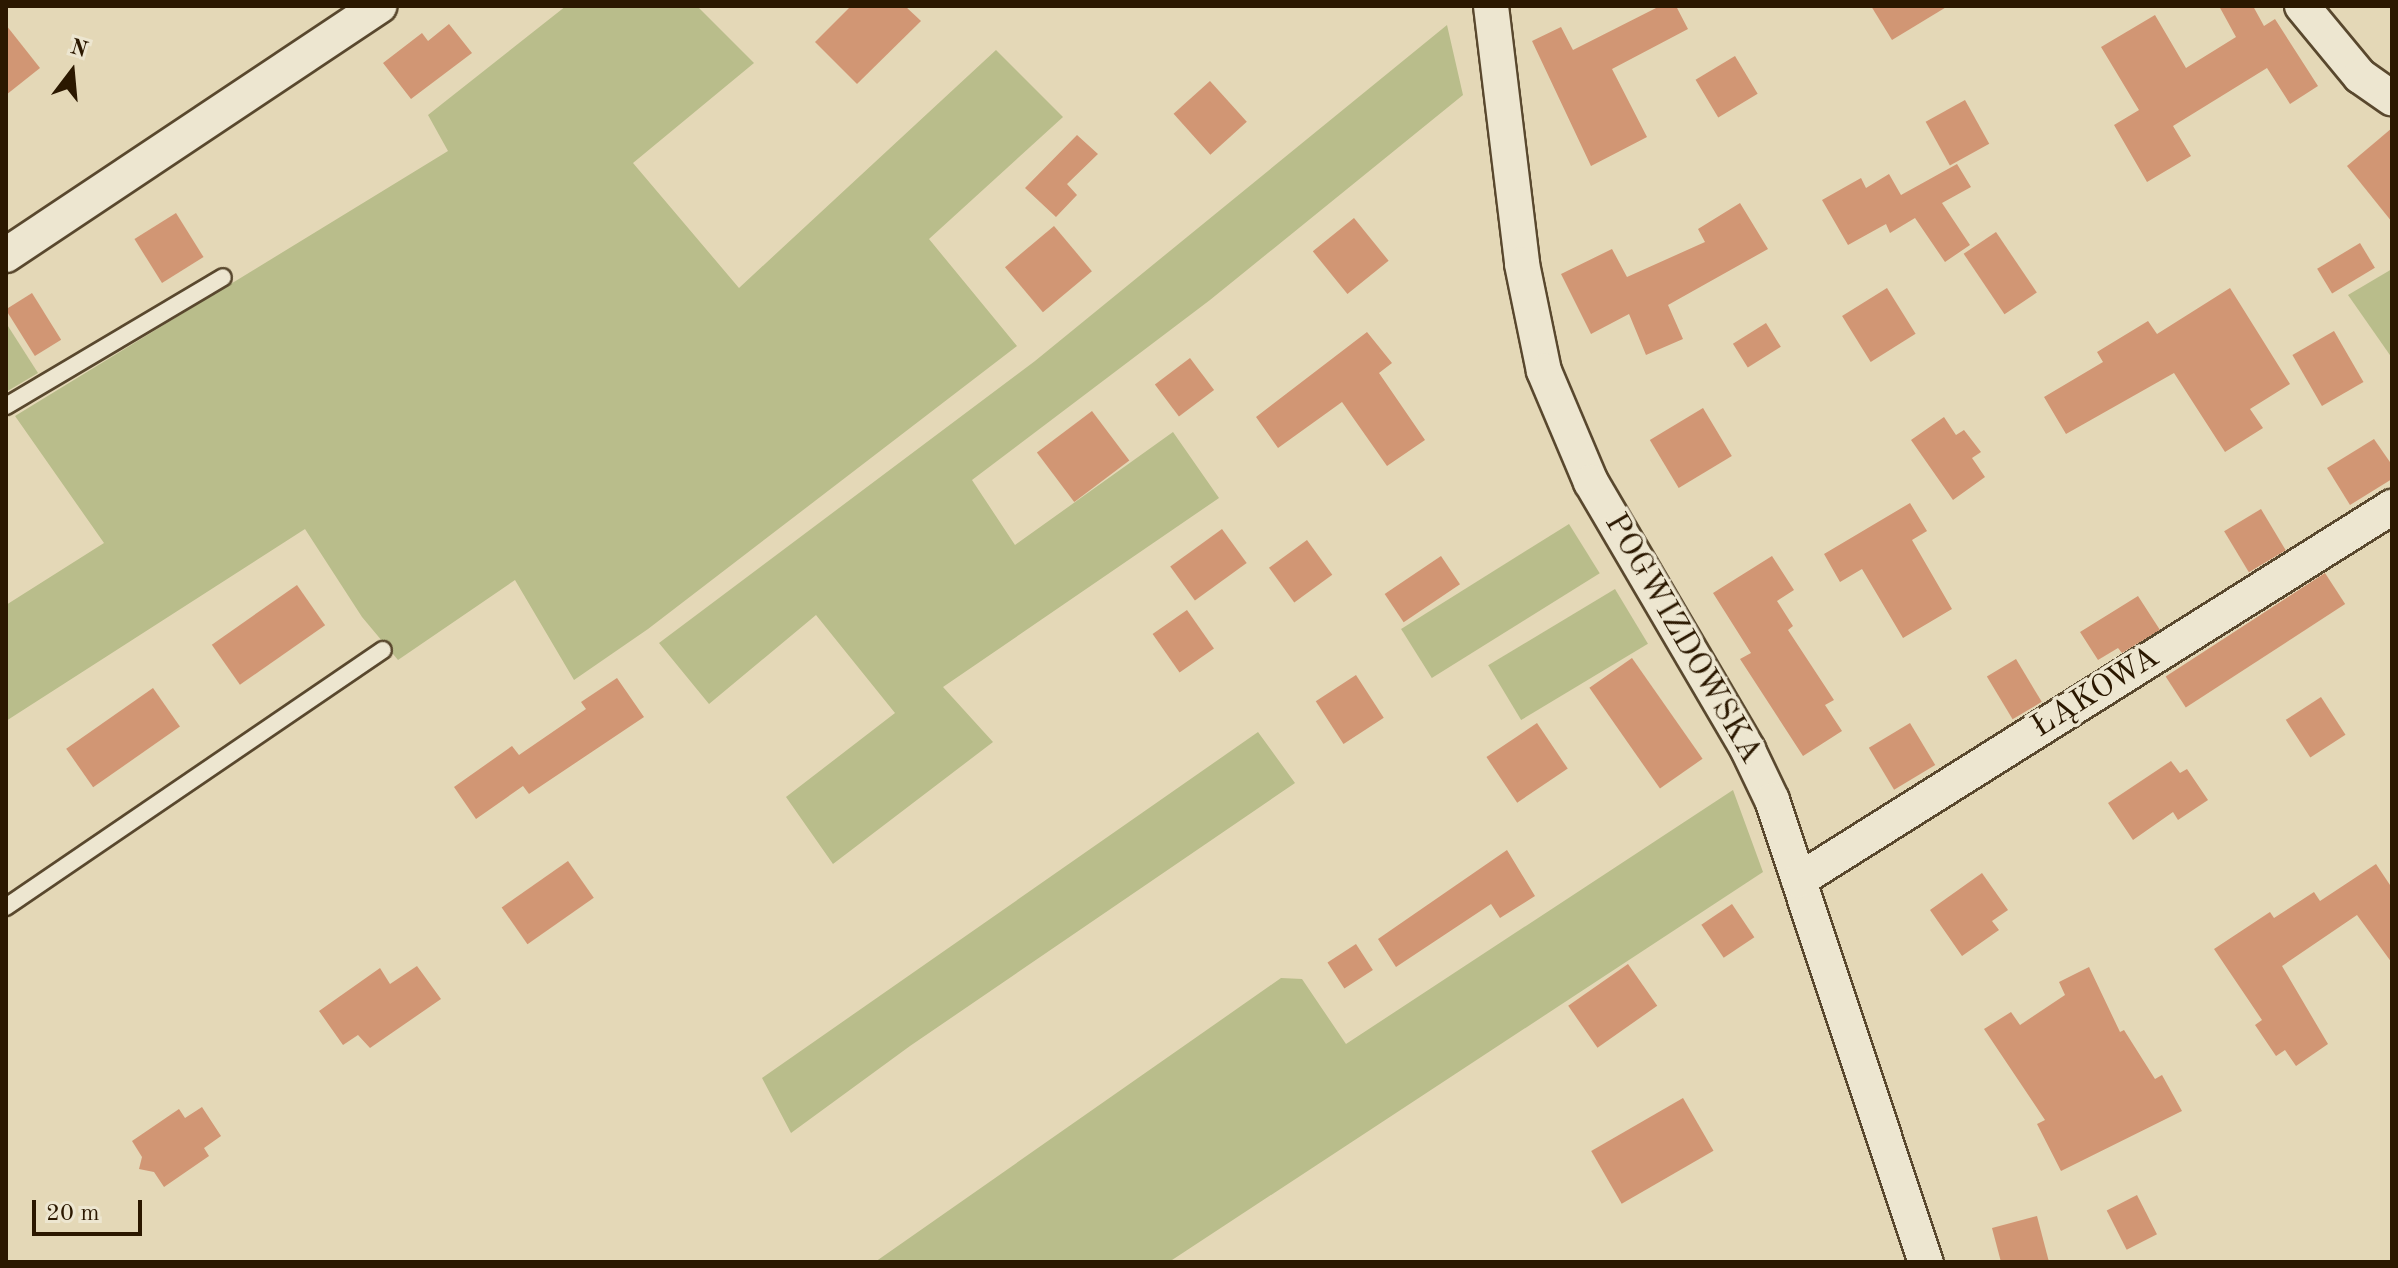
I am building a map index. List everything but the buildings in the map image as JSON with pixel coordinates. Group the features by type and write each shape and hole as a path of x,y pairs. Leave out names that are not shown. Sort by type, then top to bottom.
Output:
{"street":[{"path":"6,255 380,6"},
{"name":"POGWIZDOWSKA","path":"1491,6 1522,264 1544,371 1591,482 1748,750 1799,880 1926,1262"},
{"path":"2302,6 2360,76 2392,98"},
{"name":"ŁĄKOWA","path":"1799,880 2392,507"}],"lane":[{"path":"6,406 223,277"},
{"path":"6,907 383,650"}],"green space":[{"path":"566,6 697,6 754,63 633,163 739,288 996,50 1063,117 929,239 1017,346 648,629 574,680 515,580 398,660 362,617 305,529 6,721 6,605 104,543 15,416 448,151 428,115"},
{"path":"1447,25 1463,95 1210,300 972,480 1015,545 1173,432 1219,498 943,687 993,742 833,864 786,797 895,713 816,615 709,704 659,643 1035,361"},
{"path":"2392,269 2392,358 2348,295"},
{"path":"6,323 38,373 6,392"},
{"path":"1569,524 1600,573 1432,678 1401,629"},
{"path":"1615,589 1648,644 1521,720 1488,665"},
{"path":"1258,732 1295,783 910,1046 791,1133 762,1078"},
{"path":"1733,790 1763,872 1169,1262 875,1262 1281,978 1302,979 1346,1044"}]}
